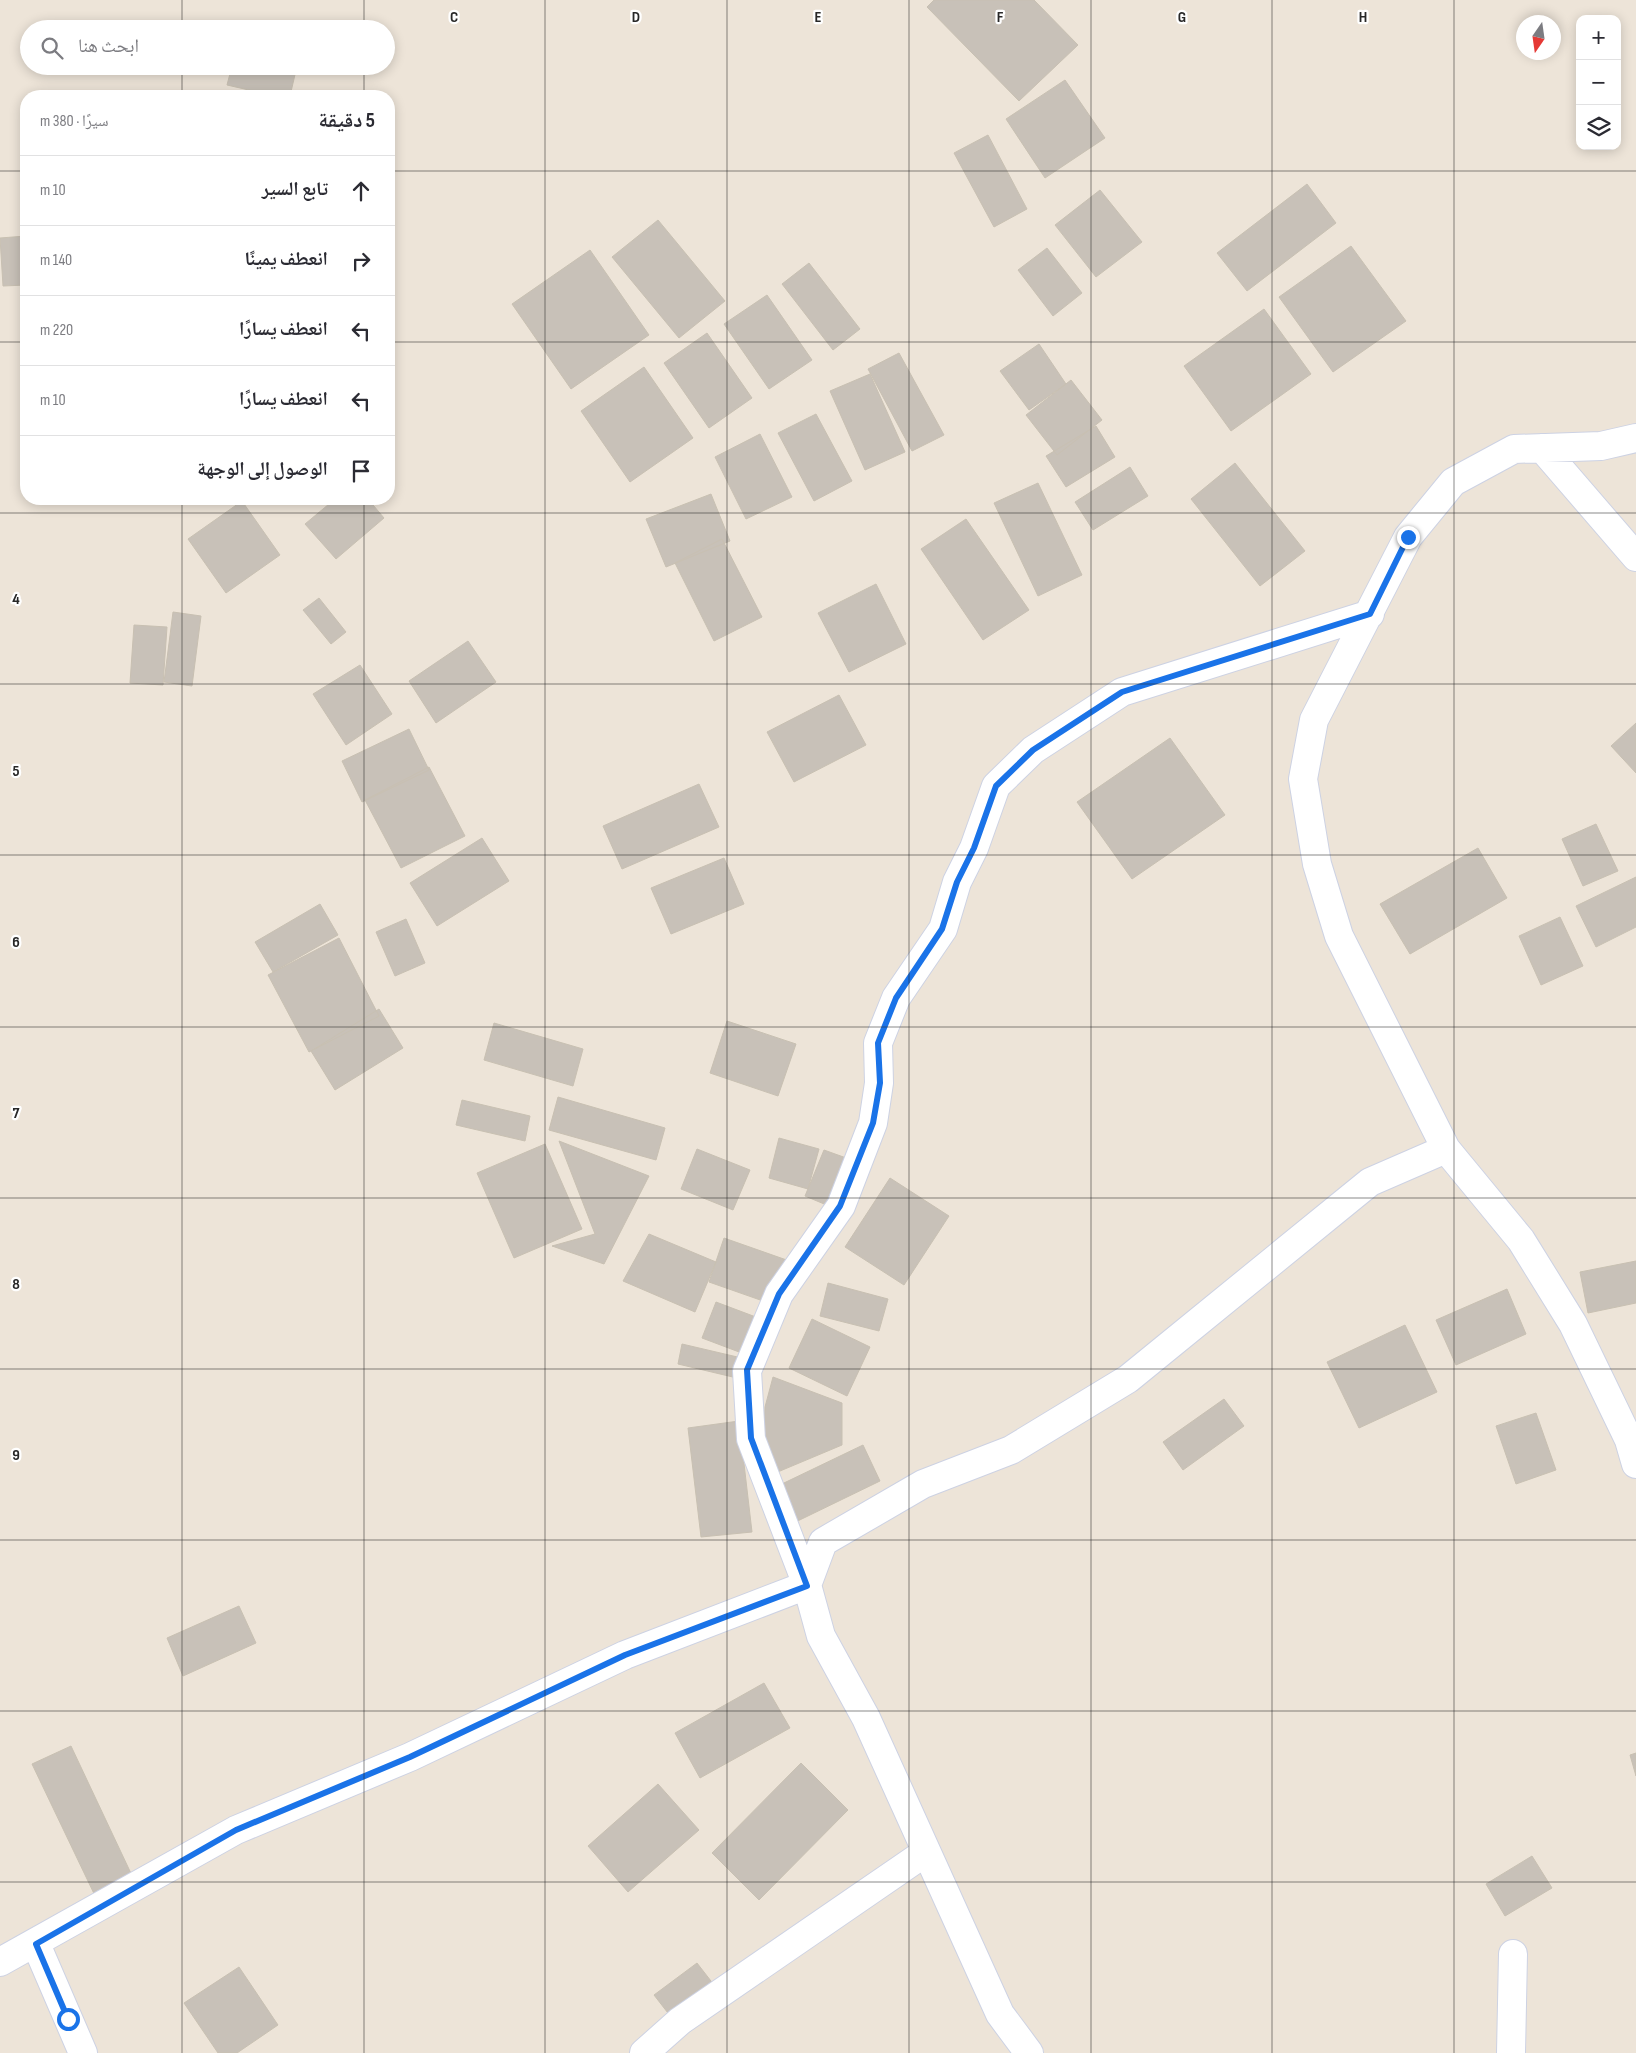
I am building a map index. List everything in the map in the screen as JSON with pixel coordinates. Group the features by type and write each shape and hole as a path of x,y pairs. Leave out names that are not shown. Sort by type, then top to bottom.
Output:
{"street":[{"path":"1634,1448 1574,1324 1520,1240 1446,1149 1340,936 1316,864 1303,779 1314,720 1408,537 1453,482 1514,449 1600,446 1636,438"},
{"path":"1542,448 1636,557"},
{"path":"1029,2053 1000,2014 866,1718 821,1636 807,1586 751,1438 747,1370 779,1294 840,1206 873,1123 880,1083 878,1043 896,998 942,929 957,882 974,848 996,786 1033,750 1122,692 1370,614"},
{"path":"0,1962 36,1944 236,1830 410,1757 625,1655 807,1586 823,1542 923,1484 1011,1450 1128,1379 1370,1182 1446,1149"},
{"path":"644,2053 680,2021 926,1852"},
{"path":"36,1944 83,2053"},
{"path":"1511,2053 1513,1954"}],"building":[{"path":"934,0 1034,0 1078,45 1019,101 927,7"},
{"path":"230,75 295,75 291,90 249,90 227,85"},
{"path":"1065,80 1105,138 1045,178 1006,119"},
{"path":"988,135 1027,209 994,227 954,153"},
{"path":"1307,184 1336,223 1247,291 1217,253"},
{"path":"1100,190 1142,242 1096,277 1055,225"},
{"path":"658,220 725,301 679,338 612,257"},
{"path":"20,236 20,285 3,286 0,238"},
{"path":"1351,246 1406,321 1333,372 1279,297"},
{"path":"1047,248 1082,293 1053,316 1018,270"},
{"path":"590,250 649,335 571,389 512,304"},
{"path":"809,263 860,329 833,350 782,284"},
{"path":"767,295 812,360 769,389 724,324"},
{"path":"1264,309 1311,374 1231,431 1184,366"},
{"path":"707,333 752,398 709,428 664,363"},
{"path":"1039,344 1066,384 1029,410 1000,371"},
{"path":"899,353 944,435 912,451 868,369"},
{"path":"644,367 693,438 630,482 581,411"},
{"path":"870,374 905,452 865,470 830,391"},
{"path":"1071,380 1102,420 1057,455 1026,415"},
{"path":"816,414 852,481 814,501 778,433"},
{"path":"1096,426 1115,457 1066,487 1046,456"},
{"path":"760,434 792,497 746,519 715,457"},
{"path":"1235,463 1305,551 1260,586 1191,499"},
{"path":"1130,467 1148,496 1093,530 1075,502"},
{"path":"1038,483 1082,575 1038,596 994,503"},
{"path":"711,494 730,541 666,567 646,519"},
{"path":"236,505 245,505 280,555 226,593 188,539"},
{"path":"328,505 373,505 384,518 336,559 305,524"},
{"path":"966,519 1029,610 983,640 921,549"},
{"path":"722,539 762,617 714,641 675,563"},
{"path":"876,584 906,644 849,672 818,613"},
{"path":"319,598 346,632 331,644 303,610"},
{"path":"173,612 201,616 192,686 164,682"},
{"path":"134,625 167,627 163,685 130,683"},
{"path":"468,641 496,682 436,723 409,681"},
{"path":"360,665 392,714 346,745 313,694"},
{"path":"839,695 866,745 794,782 767,732"},
{"path":"1636,723 1636,773 1611,746"},
{"path":"409,729 429,770 362,802 342,761"},
{"path":"1170,738 1225,815 1132,879 1077,802"},
{"path":"429,767 465,836 401,868 365,800"},
{"path":"699,784 719,827 622,869 603,826"},
{"path":"1596,824 1618,871 1583,886 1562,839"},
{"path":"482,838 509,881 437,926 410,883"},
{"path":"1478,848 1507,898 1410,954 1380,904"},
{"path":"724,858 744,904 671,934 651,888"},
{"path":"1636,877 1636,927 1596,947 1576,906"},
{"path":"320,904 338,935 273,972 255,942"},
{"path":"1560,917 1583,966 1541,985 1519,936"},
{"path":"406,919 425,963 395,976 376,932"},
{"path":"339,938 379,1016 309,1052 268,975"},
{"path":"379,1009 403,1048 335,1090 311,1051"},
{"path":"727,1021 796,1044 778,1096 710,1073"},
{"path":"494,1023 583,1049 573,1086 484,1060"},
{"path":"558,1097 665,1128 656,1160 549,1130"},
{"path":"462,1100 530,1116 525,1141 456,1125"},
{"path":"779,1138 819,1149 808,1189 769,1178"},
{"path":"559,1141 649,1176 604,1264 552,1246 595,1234"},
{"path":"545,1144 582,1229 514,1258 477,1173"},
{"path":"697,1149 750,1170 733,1210 681,1189"},
{"path":"824,1150 849,1159 829,1206 805,1196"},
{"path":"890,1178 949,1216 904,1285 845,1247"},
{"path":"649,1234 716,1262 695,1312 623,1281"},
{"path":"724,1238 798,1264 783,1308 709,1282"},
{"path":"1636,1261 1636,1303 1588,1313 1580,1272"},
{"path":"828,1283 888,1299 879,1331 820,1316"},
{"path":"1507,1289 1526,1334 1456,1365 1436,1320"},
{"path":"716,1302 777,1325 763,1361 702,1338"},
{"path":"812,1319 870,1347 847,1396 789,1368"},
{"path":"1405,1325 1437,1392 1359,1428 1327,1362"},
{"path":"682,1344 763,1363 758,1383 678,1364"},
{"path":"773,1377 842,1403 842,1445 761,1479 765,1407"},
{"path":"1224,1399 1244,1426 1183,1470 1163,1442"},
{"path":"1536,1413 1556,1470 1516,1484 1496,1426"},
{"path":"739,1421 752,1532 701,1537 688,1428"},
{"path":"863,1445 880,1481 777,1531 759,1495"},
{"path":"239,1606 256,1643 183,1676 167,1638"},
{"path":"764,1683 790,1728 700,1778 675,1733"},
{"path":"71,1746 136,1884 98,1902 32,1764"},
{"path":"1636,1753 1636,1776 1630,1755"},
{"path":"801,1763 848,1810 759,1900 712,1853"},
{"path":"658,1784 699,1830 628,1892 588,1846"},
{"path":"1532,1856 1552,1888 1505,1916 1486,1884"},
{"path":"697,1963 728,2003 685,2035 654,1995"},
{"path":"239,1967 278,2025 237,2053 218,2053 184,2003"}],"route":[{"path":"68,2019 36,1944 236,1830 410,1757 625,1655 807,1586 751,1438 747,1370 779,1294 840,1206 873,1123 880,1083 878,1043 896,998 942,929 957,882 974,848 996,786 1033,750 1122,692 1370,614 1408,537"}]}
